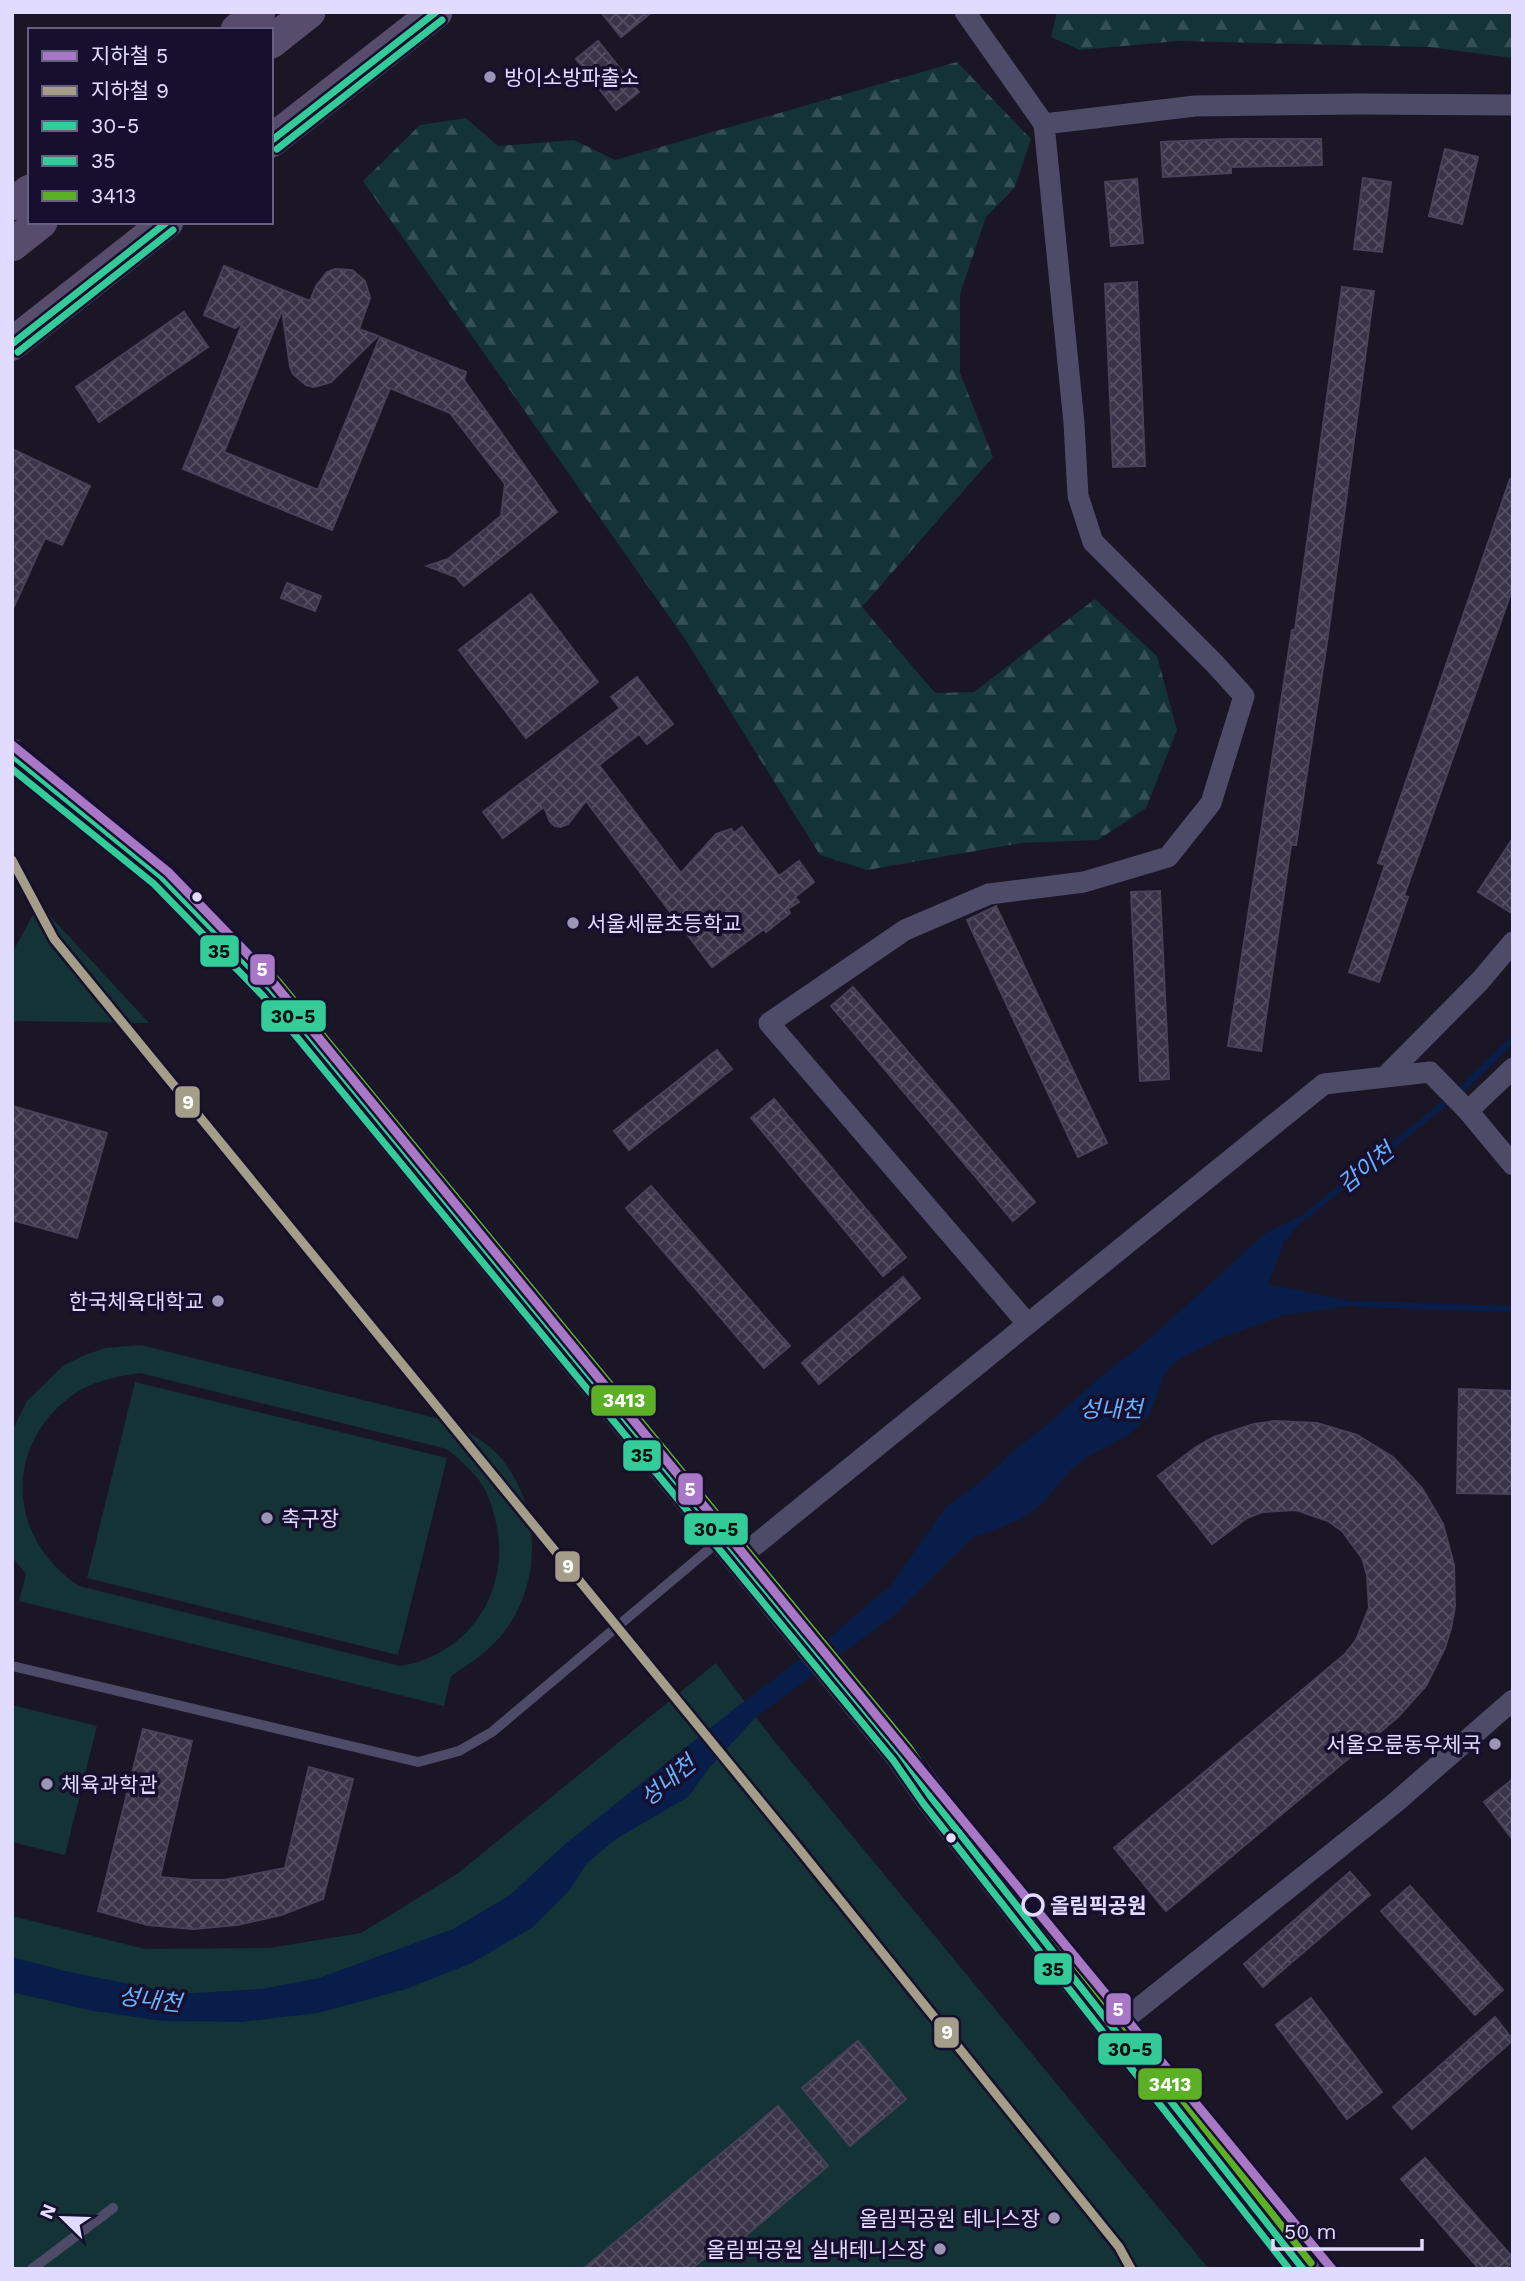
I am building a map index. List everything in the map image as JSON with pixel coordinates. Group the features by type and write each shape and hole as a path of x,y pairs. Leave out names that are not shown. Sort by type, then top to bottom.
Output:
{"main road":[{"path":"239,28 259,12"},
{"path":"273,40 309,12"},
{"path":"273,139 436,12"},
{"path":"12,204 28,192"},
{"path":"12,245 38,224"},
{"path":"12,344 164,224"},
{"path":"12,755 161,876 271,989 901,1754 1303,2269"}],"street":[{"path":"965,12 1044,124 1074,423 1078,496 1093,542 1244,696 1211,803 1168,857 1084,882 989,894 905,930 769,1023 1027,1323"},
{"path":"1044,124 1195,106 1513,105"},
{"path":"1387,1075 1480,981 1513,942"},
{"path":"1468,1111 1513,1068"},
{"path":"731,1548 1027,1323 1324,1084 1430,1072 1468,1111 1513,1165"},
{"path":"1114,2028 1395,1803 1513,1700"}],"lane":[{"path":"12,1666 418,1762 459,1751 492,1732 731,1548"},
{"path":"32,2269 113,2208"}],"green space":[{"path":"1057,12 1513,12 1513,58 1428,47 1178,41 1080,50 1051,37"},
{"path":"957,62 1031,139 1015,187 986,217 960,294 960,373 993,457 862,607 935,693 974,692 1095,599 1157,656 1177,730 1146,808 1098,840 1021,843 867,870 820,855 685,639 363,181 420,125 466,118 498,146 574,140 615,160"},
{"path":"39,904 149,1023 12,1021 12,953"},
{"path":"141,1345 452,1422 484,1442 500,1457 514,1476 530,1520 531,1567 526,1590 517,1612 498,1639 451,1676 444,1706 19,1601 26,1574 12,1557 13,1429 27,1401 64,1365 105,1348","holes":["140,1373 447,1449 477,1478 490,1502 499,1544 494,1585 476,1621 462,1636 426,1659 400,1666 79,1586 56,1567 38,1544 27,1520 23,1494 25,1468 33,1442 48,1418 70,1397 86,1387 112,1378"]},
{"name":"축구장","path":"135,1382 447,1458 398,1655 87,1578"},
{"path":"716,1663 771,1737 1209,2269 12,2269 12,1916 145,1949 268,1948 361,1933 457,1874"},
{"name":"체육과학관","path":"12,1705 97,1726 65,1855 12,1842"}],"water":[{"name":"성내천","path":"1311,1211 1284,1242 1268,1284 1364,1304 1284,1315 1221,1338 1177,1360 1165,1373 1150,1414 1130,1434 1085,1458 1070,1471 1044,1502 1028,1515 973,1537 893,1616 755,1718 709,1768 688,1797 616,1839 588,1862 569,1891 533,1927 472,1963 406,1989 318,2013 242,2022 162,2021 88,2010 12,1992 12,1957 65,1971 179,1994 262,1989 319,1978 453,1929 510,1895 564,1845 734,1709 836,1632 892,1584 945,1508 982,1481 1012,1452 1155,1334 1267,1232"}],"building":[{"path":"601,12 652,12 621,37"},
{"path":"598,41 639,92 616,110 576,59"},
{"path":"1321,139 1322,165 1231,167 1231,173 1163,177 1161,142"},
{"path":"1445,149 1478,157 1462,224 1429,216"},
{"path":"1363,178 1391,182 1382,252 1354,249"},
{"path":"1137,179 1143,243 1111,246 1105,182"},
{"path":"224,266 310,301 316,286 327,272 335,269 352,270 365,281 370,298 359,329 378,336 331,382 314,387 306,385 293,374 290,367 282,310 224,452 318,490 380,337 466,372 464,380 557,512 464,586 456,577 427,566 448,559 501,516 505,484 450,413 390,388 332,530 183,469 243,322 235,328 204,315"},
{"path":"1137,282 1145,466 1113,467 1105,284"},
{"path":"1342,287 1374,291 1328,635 1296,845 1291,845 1261,1051 1228,1046 1292,630 1295,630"},
{"path":"184,312 208,347 99,422 76,387"},
{"path":"12,449 90,486 62,545 45,538 12,611"},
{"path":"1510,479 1513,479 1513,587 1404,896 1408,897 1379,982 1349,972 1385,865 1378,863"},
{"path":"287,583 321,596 315,611 281,598"},
{"path":"531,594 598,682 526,738 459,650"},
{"path":"637,677 673,724 647,744 639,734 599,765 681,873 716,834 731,829 734,833 742,827 779,876 799,861 814,882 795,897 799,902 788,909 790,913 712,967 586,801 568,824 555,826 550,822 544,807 503,838 483,812 620,708 611,697"},
{"path":"1513,838 1513,914 1478,892"},
{"path":"1160,891 1169,1079 1140,1081 1131,892"},
{"path":"996,906 1107,1143 1078,1157 967,920"},
{"path":"853,987 1035,1202 1013,1221 831,1006"},
{"path":"717,1050 732,1069 629,1150 614,1131"},
{"path":"774,1099 906,1257 883,1276 751,1118"},
{"path":"12,1106 107,1133 77,1238 12,1220"},
{"path":"651,1186 790,1346 764,1368 626,1208"},
{"path":"903,1277 920,1298 819,1384 802,1363"},
{"path":"1459,1389 1513,1391 1513,1494 1457,1493"},
{"path":"1275,1421 1317,1423 1357,1435 1393,1457 1422,1488 1443,1524 1454,1565 1455,1607 1451,1628 1445,1648 1426,1686 1398,1717 1166,1911 1114,1848 1345,1654 1356,1640 1369,1608 1367,1575 1362,1558 1342,1531 1328,1521 1296,1510 1262,1512 1247,1518 1212,1544 1158,1476 1214,1437 1254,1424"},
{"path":"143,1729 192,1741 160,1877 224,1880 285,1868 309,1767 353,1779 323,1899 281,1915 237,1925 193,1929 148,1925 98,1911"},
{"path":"1513,1779 1513,1840 1484,1802"},
{"path":"1350,1872 1370,1895 1263,1987 1244,1964"},
{"path":"1410,1886 1503,1990 1475,2015 1381,1911"},
{"path":"1311,1998 1382,2092 1347,2119 1276,2025"},
{"path":"1495,2017 1513,2040 1412,2129 1393,2107"},
{"path":"858,2041 906,2099 850,2146 802,2088"},
{"path":"778,2106 828,2166 717,2260 711,2253 691,2269 583,2269"},
{"path":"1425,2158 1513,2258 1513,2262 1505,2269 1479,2269 1401,2179"}],"waterway":[{"name":"감이천","path":"1307,1215 1461,1090 1513,1039"},
{"name":"성내천","path":"1357,1304 1513,1309"}],"metro line":[{"name":"5","path":"12,745 168,872 262,969 1332,2269"},
{"name":"9","path":"12,860 54,939 795,1844 1119,2247 1131,2269"}],"transit line":[{"name":"30-5","path":"273,139 436,12"},
{"name":"35","path":"277,149 442,20"},
{"name":"30-5","path":"12,344 164,224"},
{"name":"35","path":"18,352 173,230"},
{"name":"3413","path":"19,747 168,868 279,982 909,1747 939,1791 1311,2263"},
{"name":"30-5","path":"12,755 161,876 271,989 901,1754 931,1797 1303,2269"},
{"name":"35","path":"12,769 154,884 263,996 893,1760 923,1803 1289,2269"}],"place":[{"name":"방이소방파출소","path":"490,77"},
{"name":"서울세륜초등학교","path":"573,923"},
{"name":"한국체육대학교","path":"218,1301"},
{"name":"축구장","path":"267,1518"},
{"name":"서울오륜동우체국","path":"1495,1744"},
{"name":"체육과학관","path":"47,1784"},
{"name":"올림픽공원","path":"1033,1905"},
{"name":"올림픽공원 테니스장","path":"1054,2218"},
{"name":"올림픽공원 실내테니스장","path":"940,2249"}]}
